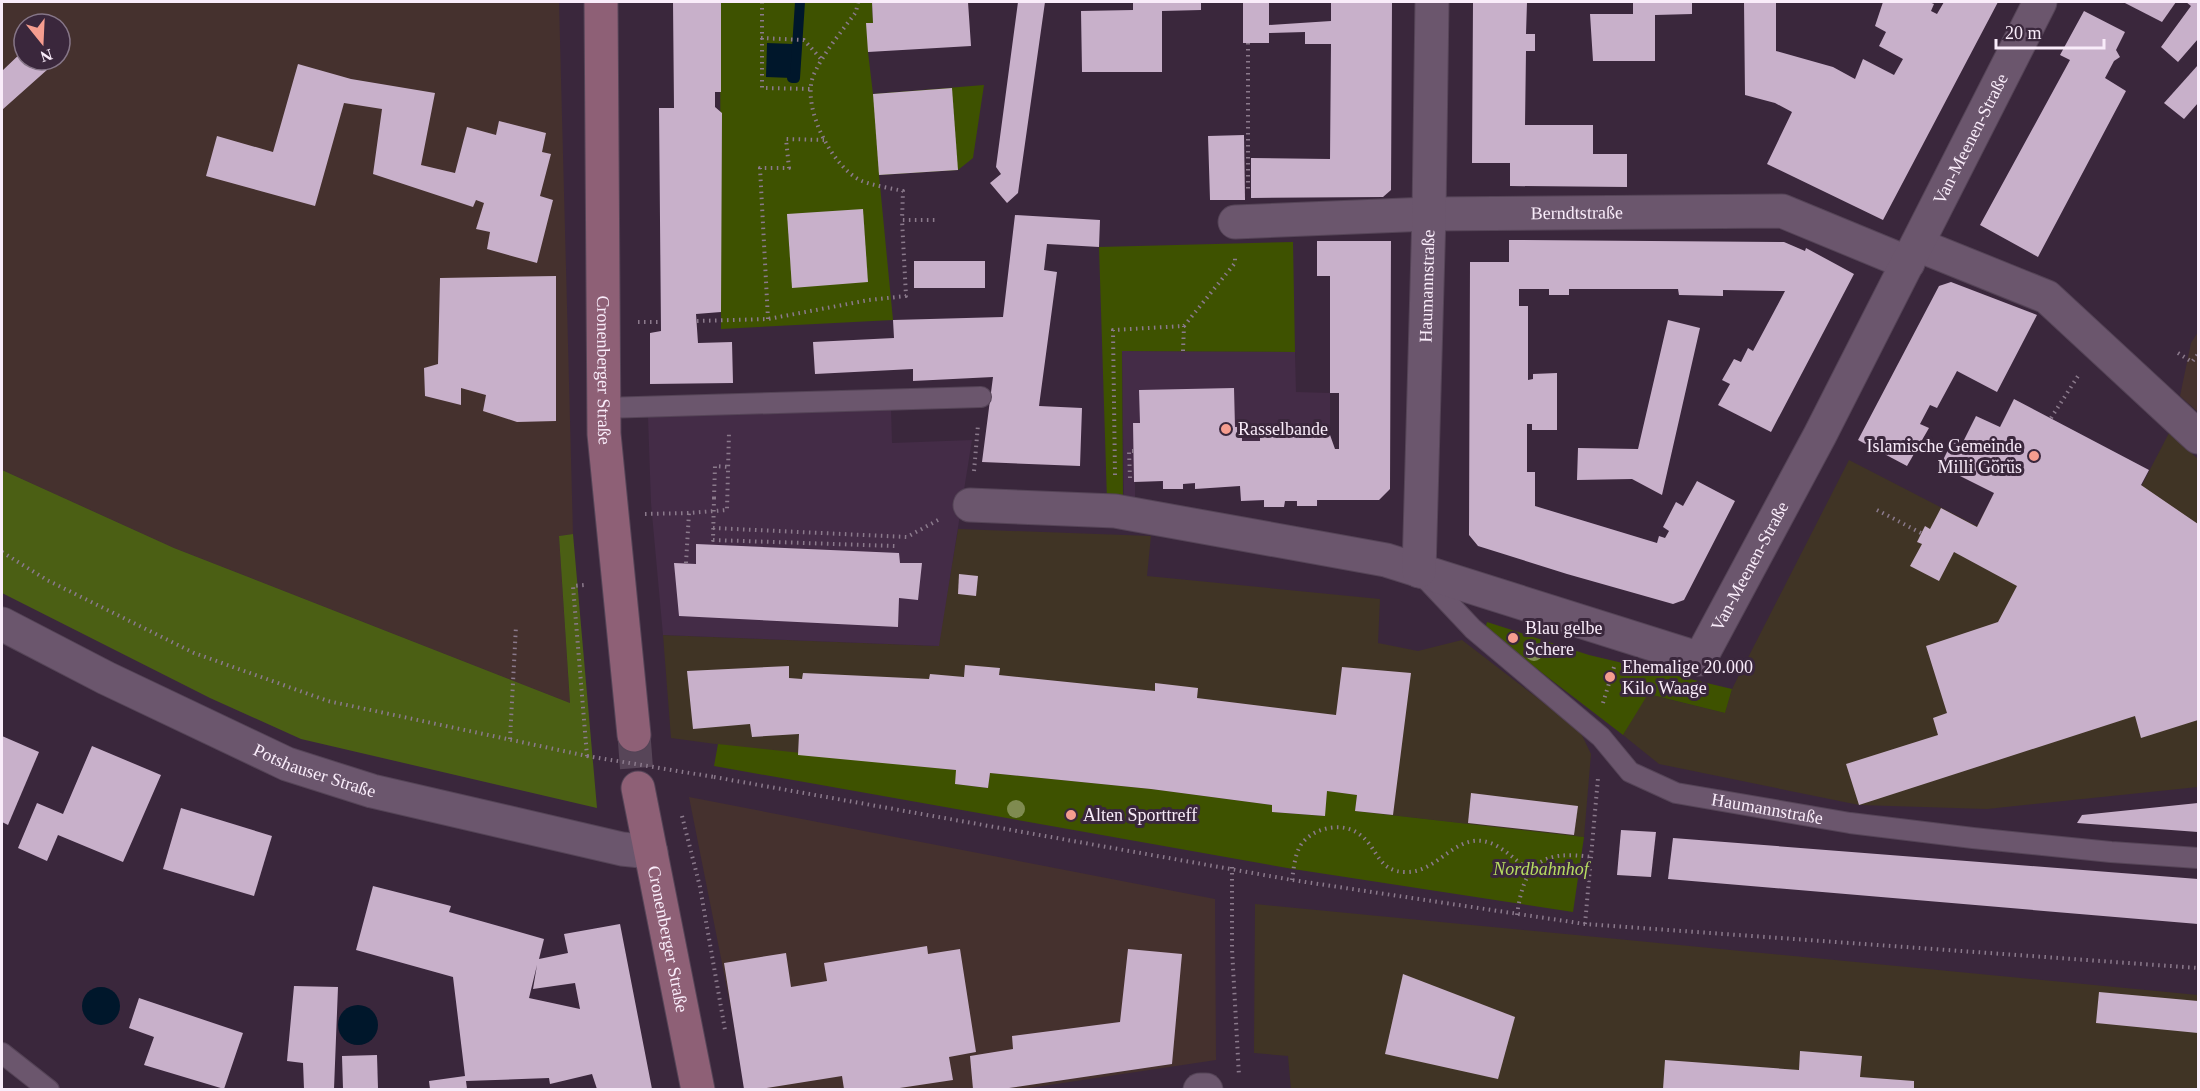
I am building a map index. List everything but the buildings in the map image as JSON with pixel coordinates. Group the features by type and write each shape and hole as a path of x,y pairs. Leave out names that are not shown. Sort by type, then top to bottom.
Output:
{"main road":[{"name":"Cronenberger Straße","path":"601,2 603,408 610,515 634,735"},
{"name":"Cronenberger Straße","path":"638,788 698,1089"}],"street":[{"name":"Haumannstraße","path":"970,505 1115,511 1386,560 1419,571 1429,214 1432,2"},
{"name":"Van-Meenen-Straße","path":"1419,571 1700,659 1913,254 2040,2"},
{"name":"Berndtstraße","path":"1241,222 1429,214 1782,211 1913,254"},
{"path":"1913,254 2046,297 2199,437"},
{"name":"Potshauser Straße","path":"2,624 106,678 286,764 372,791 622,849 651,852"},
{"path":"1200,1089 1206,1089"}],"lane":[{"path":"603,408 981,397"},
{"name":"Haumannstraße","path":"1419,571 1473,629 1601,737 1630,772 1676,793 1850,823 2111,852 2199,858"},
{"path":"2,1053 49,1089"}],"path":[{"path":"762,2 760,38 762,88 810,89"},
{"path":"697,321 768,319 869,300 906,296 902,220 903,191 862,181 845,169 824,140 814,113 810,89 814,74 856,12 858,2"},
{"path":"760,38 804,40 822,60"},
{"path":"1183,351 1184,326 1235,263 1241,222 1248,43"},
{"path":"768,319 760,168 789,168 786,139 824,140"},
{"path":"902,220 938,220"},
{"path":"635,322 661,322"},
{"path":"1115,511 1113,330 1184,326"},
{"path":"2051,418 2098,345"},
{"path":"2178,353 2192,362 2199,354"},
{"path":"713,528 907,537 970,505 981,397"},
{"path":"642,514 728,510 730,404"},
{"path":"729,466 715,466 713,540 895,546"},
{"path":"1877,510 1921,533"},
{"path":"686,563 689,513"},
{"path":"2,552 47,580 194,653 328,701 587,756 1232,867 1292,880 1585,924 2199,968"},
{"path":"587,584 573,586 587,756"},
{"path":"510,739 516,626"},
{"path":"1585,924 1601,737"},
{"path":"680,806 700,888 725,1033"},
{"path":"1292,880 1296,856 1303,842 1330,827 1358,833 1379,861 1396,871 1419,870 1430,866 1457,845 1482,841 1496,846 1530,871"},
{"path":"1517,915 1521,894 1530,871 1546,858 1569,853 1592,856"},
{"path":"1232,867 1232,949 1240,1079"}],"shaded area":[{"path":"2,2 559,2 573,534 559,536 570,703 174,548 2,470"},
{"path":"2198,332 2198,412 2180,396 2191,343"},
{"name":"Rasselbande","path":"1122,351 1295,352 1296,392 1330,393 1330,435 1335,449 1317,506 1297,506 1296,501 1285,501 1284,507 1264,507 1264,501 1241,501 1240,486 1195,489 1195,484 1183,484 1183,489 1163,489 1162,481 1135,482 1135,500 1124,500"},
{"path":"891,407 892,443 972,440 939,646 663,635 651,503 648,417"},
{"path":"2169,433 2198,459 2198,787 1987,809 1859,805 1659,764 1623,735 1647,694 1725,713 1732,689 1849,460 1977,526 2007,470 2119,529"},
{"path":"958,529 1151,536 1147,576 1380,599 1378,643 1418,651 1462,640 1580,731 1591,754 1584,837 1355,811 1325,816 1272,812 1272,805 955,784 798,755 671,738 663,635 938,646"},
{"path":"689,797 1215,899 1216,1060 1016,1090 747,1089"},
{"path":"1255,904 2198,995 2198,1089 1291,1090 1288,1056 1254,1053"}],"green space":[{"path":"720,2 872,2 873,23 868,52 873,94 984,85 973,158 958,170 879,175 893,320 721,329"},
{"path":"1293,242 1295,352 1122,351 1123,500 1107,500 1099,247"},
{"path":"2,470 174,548 570,703 559,536 573,534 597,808 301,739 210,698 2,593"},
{"path":"1487,622 1589,655 1732,689 1725,713 1648,694 1623,735 1485,629"},
{"name":"Nordbahnhof","path":"718,744 956,770 956,784 988,788 990,773 1151,789 1272,805 1272,812 1324,816 1327,791 1357,795 1355,811 1584,837 1573,912 1293,869 714,766"}],"water":[{"path":"767,43 793,44 792,78 766,77"},
{"path":"101,987 108,988 114,993 119,999 119,1013 114,1019 108,1024 101,1025 94,1024 88,1019 83,1013 82,1006 83,999 88,993 94,988"},
{"path":"358,1005 372,1011 378,1025 372,1039 358,1045 344,1039 338,1025 344,1011"}],"waterway":[{"path":"792,78 795,78 800,2"}],"tunnel":[{"path":"634,735 638,788"}],"place":[{"name":"Rasselbande","path":"1226,429"},
{"name":"Islamische Gemeinde Milli Görüs","path":"2034,456"},
{"name":"Blau gelbe Schere","path":"1513,638"},
{"name":"Ehemalige 20.000 Kilo Waage","path":"1610,677"},
{"name":"Alten Sporttreff","path":"1071,815"}]}
